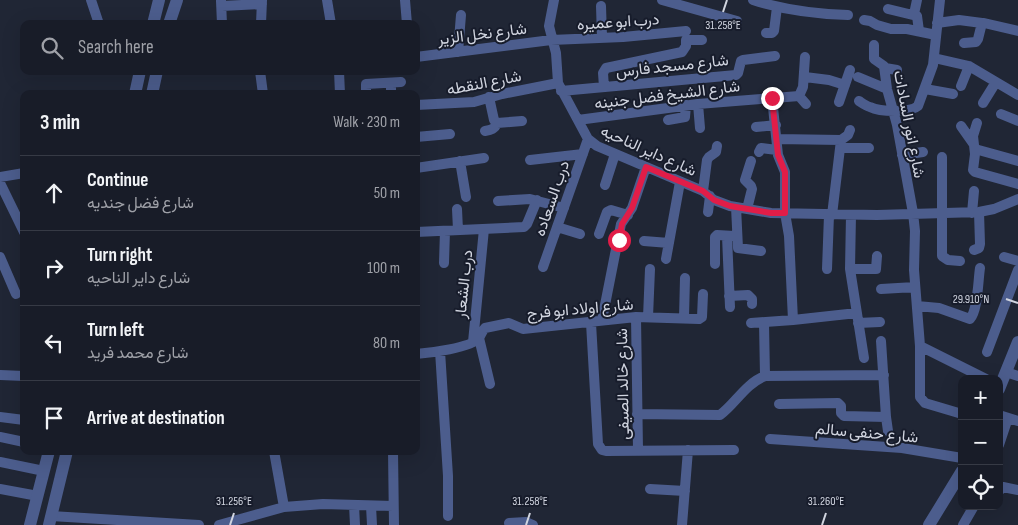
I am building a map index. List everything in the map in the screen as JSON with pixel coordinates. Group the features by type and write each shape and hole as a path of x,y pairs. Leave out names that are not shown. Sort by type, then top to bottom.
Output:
{"street":[{"path":"91,0 98,20"},
{"path":"154,20 159,0"},
{"path":"170,20 177,0"},
{"path":"328,0 330,20"},
{"path":"405,0 407,20"},
{"name":"شارع داير الناحيه","path":"554,0 549,26 551,40 556,53 559,87 588,139 597,146 706,193 718,201 736,207 771,213 850,215 975,212 1003,206 1018,199"},
{"path":"662,0 737,21"},
{"path":"753,0 777,7 818,14 848,15"},
{"path":"914,14 917,0"},
{"path":"859,101 875,109 893,111 916,108 921,100 934,58 940,0"},
{"path":"222,20 222,3 262,2 261,20"},
{"path":"602,6 602,37"},
{"path":"766,33 774,31 777,7"},
{"path":"888,9 914,14 918,18 918,31"},
{"path":"458,52 460,15"},
{"path":"864,20 870,20 877,25 891,29 936,34"},
{"path":"937,23 959,20 1018,32"},
{"path":"964,43 976,42 982,24"},
{"name":"درب ابو عميره","path":"551,40 686,31"},
{"name":"شارع نخل الزير","path":"420,57 551,40"},
{"path":"604,87 603,73 606,68 682,52 686,46 686,40 702,40"},
{"name":"شارع انور السادات","path":"874,45 874,59 885,68 887,89 913,214 915,286 920,346 920,398 922,401 958,413"},
{"name":"شارع مسجد فارس","path":"559,87 604,87 736,75 740,61 775,56"},
{"name":"شارع الشيخ فضل جنينه","path":"578,120 686,105 772,98 802,100 805,57"},
{"path":"934,58 969,66 1018,95"},
{"path":"961,86 969,66"},
{"path":"885,68 897,70"},
{"path":"839,102 850,70"},
{"path":"136,90 139,75"},
{"path":"153,90 156,75"},
{"path":"261,75 262,90"},
{"path":"339,75 340,90"},
{"path":"805,77 828,80 845,86"},
{"path":"858,78 887,89"},
{"path":"366,90 366,84 396,82 393,90"},
{"path":"983,103 996,82"},
{"name":"شارع النقطه","path":"420,107 474,102 489,97 559,87"},
{"path":"925,88 953,94"},
{"path":"489,97 494,120 498,123"},
{"path":"772,98 777,144 785,172 785,213 789,236 793,320"},
{"path":"698,104 700,128"},
{"path":"668,120 685,117 686,105"},
{"path":"1001,114 1018,121"},
{"path":"485,131 491,130 498,123 522,122"},
{"path":"977,123 973,136 973,166 975,172 1018,184"},
{"path":"756,127 776,125"},
{"path":"961,126 974,146 1018,161"},
{"path":"827,269 831,215 841,144 850,130"},
{"path":"420,137 450,134"},
{"name":"درب السعاده","path":"544,267 588,139"},
{"path":"759,152 761,148 777,144 841,144 869,148"},
{"path":"708,212 706,193 708,160 716,152 718,146"},
{"path":"902,155 923,152"},
{"path":"530,160 582,154"},
{"path":"606,185 615,154"},
{"path":"942,157 942,256 948,260 960,261"},
{"path":"420,167 484,158"},
{"path":"460,161 466,197"},
{"path":"747,209 752,189 745,180 751,161"},
{"path":"602,320 622,224 632,208 646,167"},
{"path":"0,177 20,175"},
{"path":"666,259 680,182"},
{"path":"0,183 20,224"},
{"path":"974,191 980,244 979,248 974,250"},
{"path":"498,201 537,200 564,208"},
{"name":"درب الشعار","path":"420,233 524,227 530,220 537,200"},
{"path":"730,307 732,236 736,207"},
{"path":"457,209 458,230"},
{"path":"599,234 608,212 611,210 628,215"},
{"path":"850,215 850,269 864,358"},
{"path":"557,227 580,234"},
{"name":"درب الشعار","path":"484,229 476,340 490,384"},
{"path":"444,263 445,231"},
{"path":"732,236 738,248 761,251"},
{"path":"715,264 715,237 732,236"},
{"path":"644,241 669,243"},
{"path":"850,269 876,269 877,256"},
{"path":"0,257 16,294"},
{"path":"1004,257 1018,261"},
{"path":"917,306 939,308 970,319 975,308 980,268"},
{"path":"648,317 650,269"},
{"path":"987,352 1017,274"},
{"path":"684,318 685,278"},
{"path":"881,290 915,286"},
{"name":"شارع اولاد ابو فرج","path":"420,354 440,351 476,340 485,328 509,323 523,329 636,317 702,318 702,294"},
{"path":"729,296 748,294 752,299 752,304"},
{"name":"شارع خالد الصيفى","path":"636,317 638,450"},
{"path":"751,323 857,318 880,322"},
{"path":"764,322 765,376"},
{"path":"591,323 598,444 602,450 734,450"},
{"path":"881,341 888,431"},
{"path":"1003,384 1012,374 1018,342"},
{"path":"920,346 978,375"},
{"path":"440,351 448,476 448,516"},
{"path":"638,414 720,415 726,411 742,392 765,376 884,375"},
{"path":"0,376 20,376"},
{"path":"779,404 838,403 844,416 886,416"},
{"path":"0,417 20,420"},
{"path":"1003,433 1008,418"},
{"path":"0,437 20,441"},
{"name":"شارع حنفى سالم","path":"770,439 902,448 958,457"},
{"path":"682,525 688,450"},
{"path":"30,525 48,455"},
{"path":"66,455 50,520 199,525"},
{"path":"275,455 284,506"},
{"path":"393,455 394,525"},
{"path":"0,462 44,471"},
{"path":"929,525 958,478"},
{"path":"1003,487 1018,490"},
{"path":"0,489 38,496"},
{"path":"650,490 685,491"},
{"path":"219,525 284,506 322,504 393,506"},
{"path":"354,505 355,525"},
{"path":"371,506 372,525"},
{"path":"963,525 972,510"},
{"path":"509,523 526,522 532,525"}],"route":[{"path":"619,240 623,220 632,208 646,167 703,191 714,200 730,206 771,213 785,213 785,172 779,160 777,150 772,98"}]}
